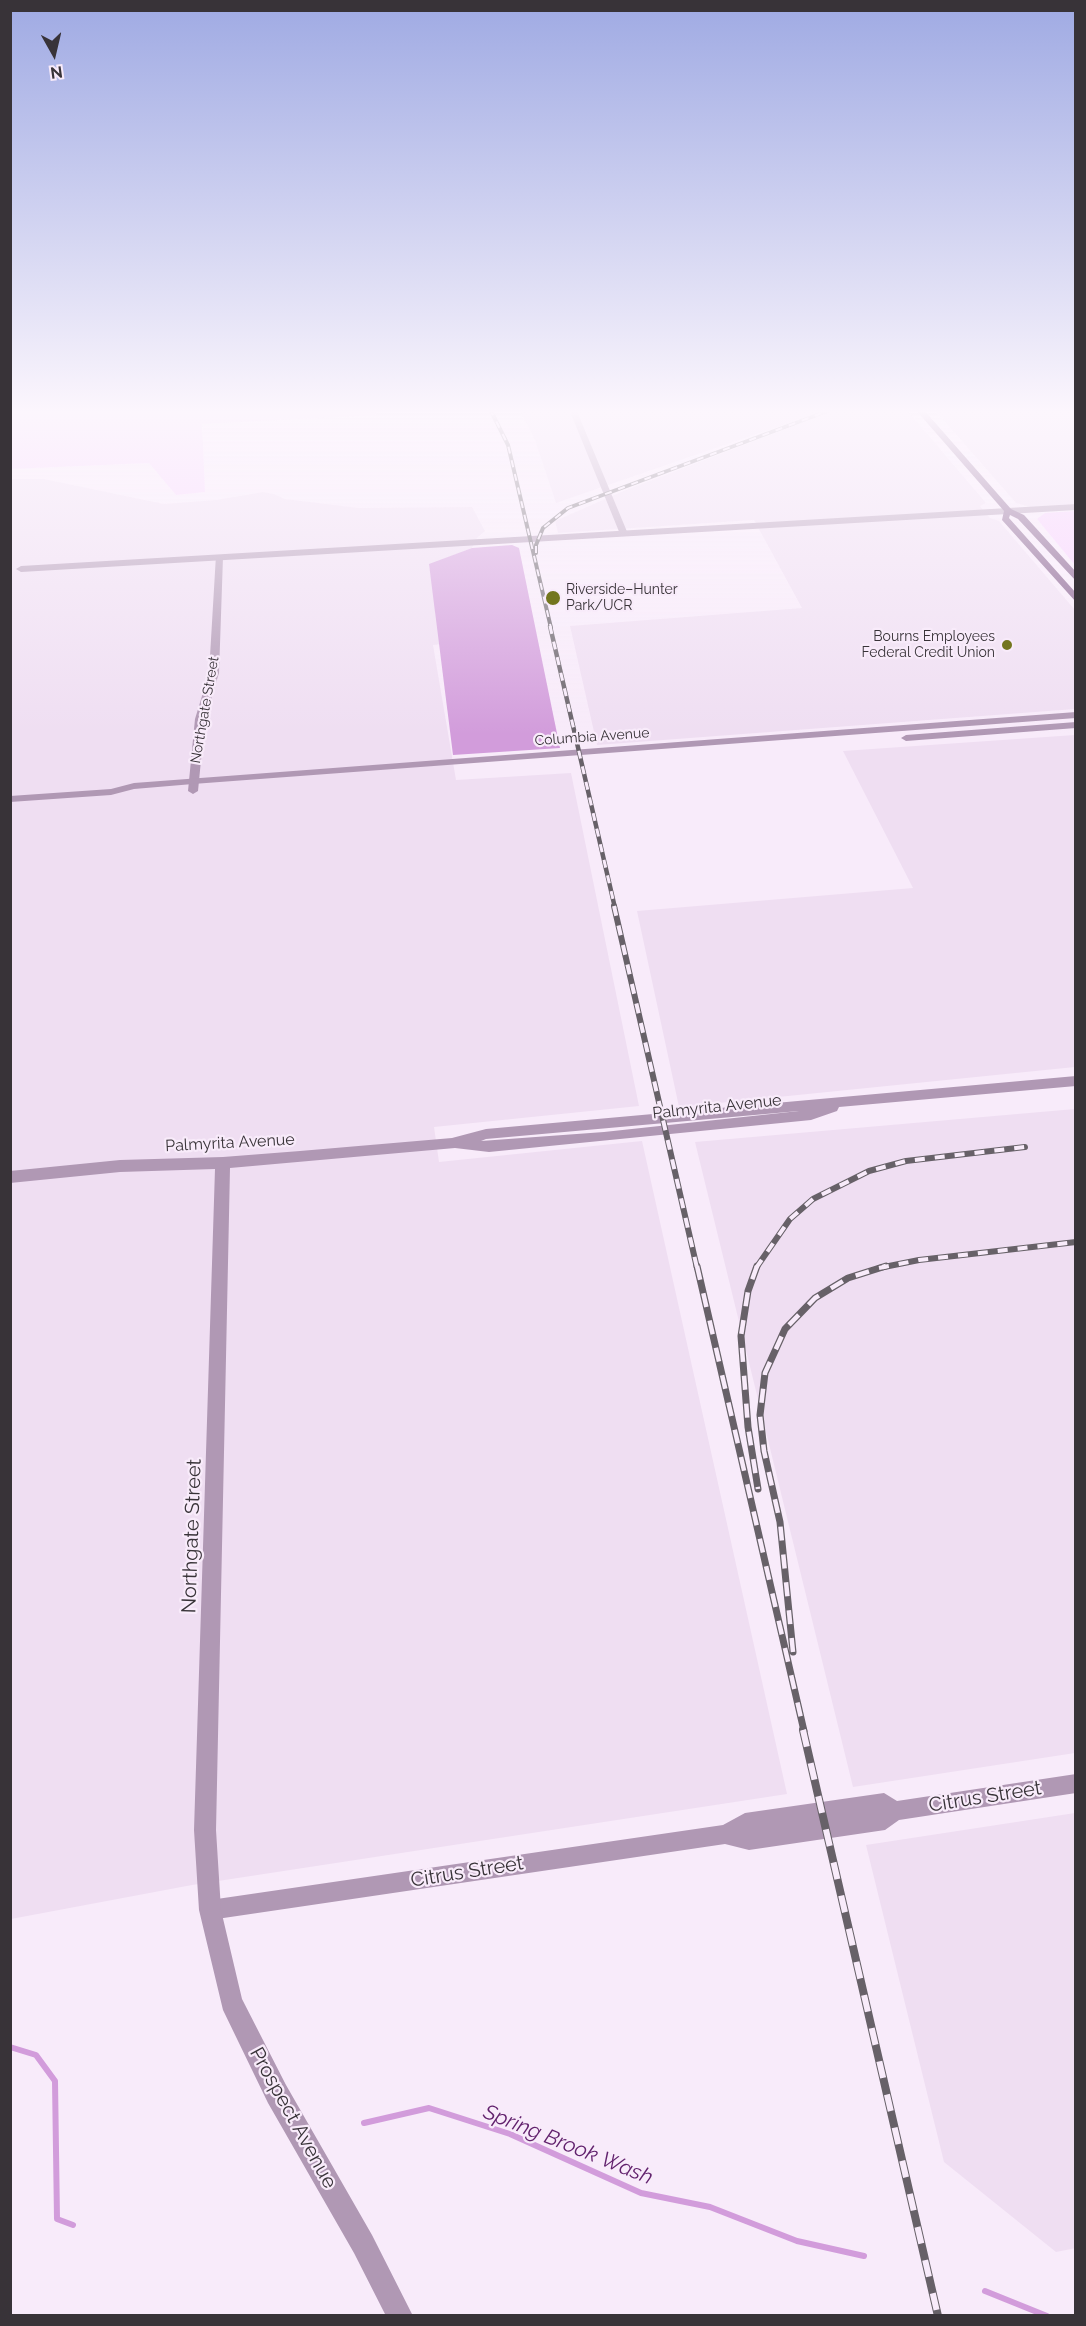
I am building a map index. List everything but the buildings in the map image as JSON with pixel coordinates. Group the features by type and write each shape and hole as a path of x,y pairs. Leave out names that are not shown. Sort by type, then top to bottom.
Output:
{"main road":[{"path":"1005,518 1076,599"},
{"path":"1021,518 1076,578"}],"street":[{"path":"617,518 624,534"},
{"path":"21,569 899,518"},
{"name":"Northgate Street","path":"193,786 201,714 214,673 219,557"},
{"name":"Columbia Avenue","path":"10,799 111,792 133,795 193,786 929,731 971,723 1076,715"},
{"path":"971,723 977,733"},
{"name":"Columbia Avenue","path":"929,731 977,733 1076,725"},
{"name":"Palmyrita Avenue","path":"10,1177 120,1166 223,1163 452,1143 489,1148 811,1115 840,1103 1076,1081"},
{"name":"Northgate Street","path":"210,1910 205,1830 223,1163"},
{"name":"Citrus Street","path":"210,1910 725,1834 749,1840 885,1820 894,1811 1076,1783"},
{"name":"Prospect Avenue","path":"210,1910 231,2002 277,2094 363,2244 400,2316"}],"shaded area":[{"path":"11,518 478,518 485,531 477,538 472,548 429,565 443,644 433,645 456,780 571,773 639,1106 434,1127 439,1162 642,1141 787,1794 192,1885 11,1919"},
{"path":"563,518 990,518 999,521 1075,610 1075,709 597,745 570,626 802,608 754,520 558,533 555,521"},
{"path":"1076,518 1075,565 1037,519"},
{"path":"512,545 519,548 560,748 453,755 429,564 472,548"},
{"path":"1075,735 1075,1067 679,1107 637,911 913,888 843,751"},
{"path":"1075,1109 1075,1753 853,1787 695,1142"},
{"path":"1075,1813 1076,2248 1056,2252 944,2162 866,1845"}],"waterway":[{"name":"Spring Brook Wash","path":"10,2047 36,2055 55,2081 57,2219 73,2225"},
{"name":"Spring Brook Wash","path":"364,2123 429,2108 510,2134 641,2193 710,2207 797,2241 864,2256"},
{"name":"Spring Brook Wash","path":"985,2291 1047,2316"}],"railway":[{"path":"525,518 551,628"},
{"path":"536,553 536,545 543,528 556,518"},
{"path":"550,626 615,908"},
{"path":"614,906 697,1268"},
{"path":"757,1267 790,1219 813,1199 869,1171 906,1161 1025,1147"},
{"path":"881,1268 919,1260 1076,1242"},
{"path":"697,1266 804,1731"},
{"path":"881,1268 886,1266"},
{"path":"757,1267 748,1291 741,1336 748,1427 758,1489"},
{"path":"793,1652 780,1522 764,1451 760,1415 765,1373 785,1329 815,1298 848,1278 881,1268"},
{"path":"803,1730 938,2316"}],"place":[{"name":"Riverside–Hunter Park/UCR","path":"553,598"},
{"name":"Bourns Employees Federal Credit Union","path":"1007,645"}]}
